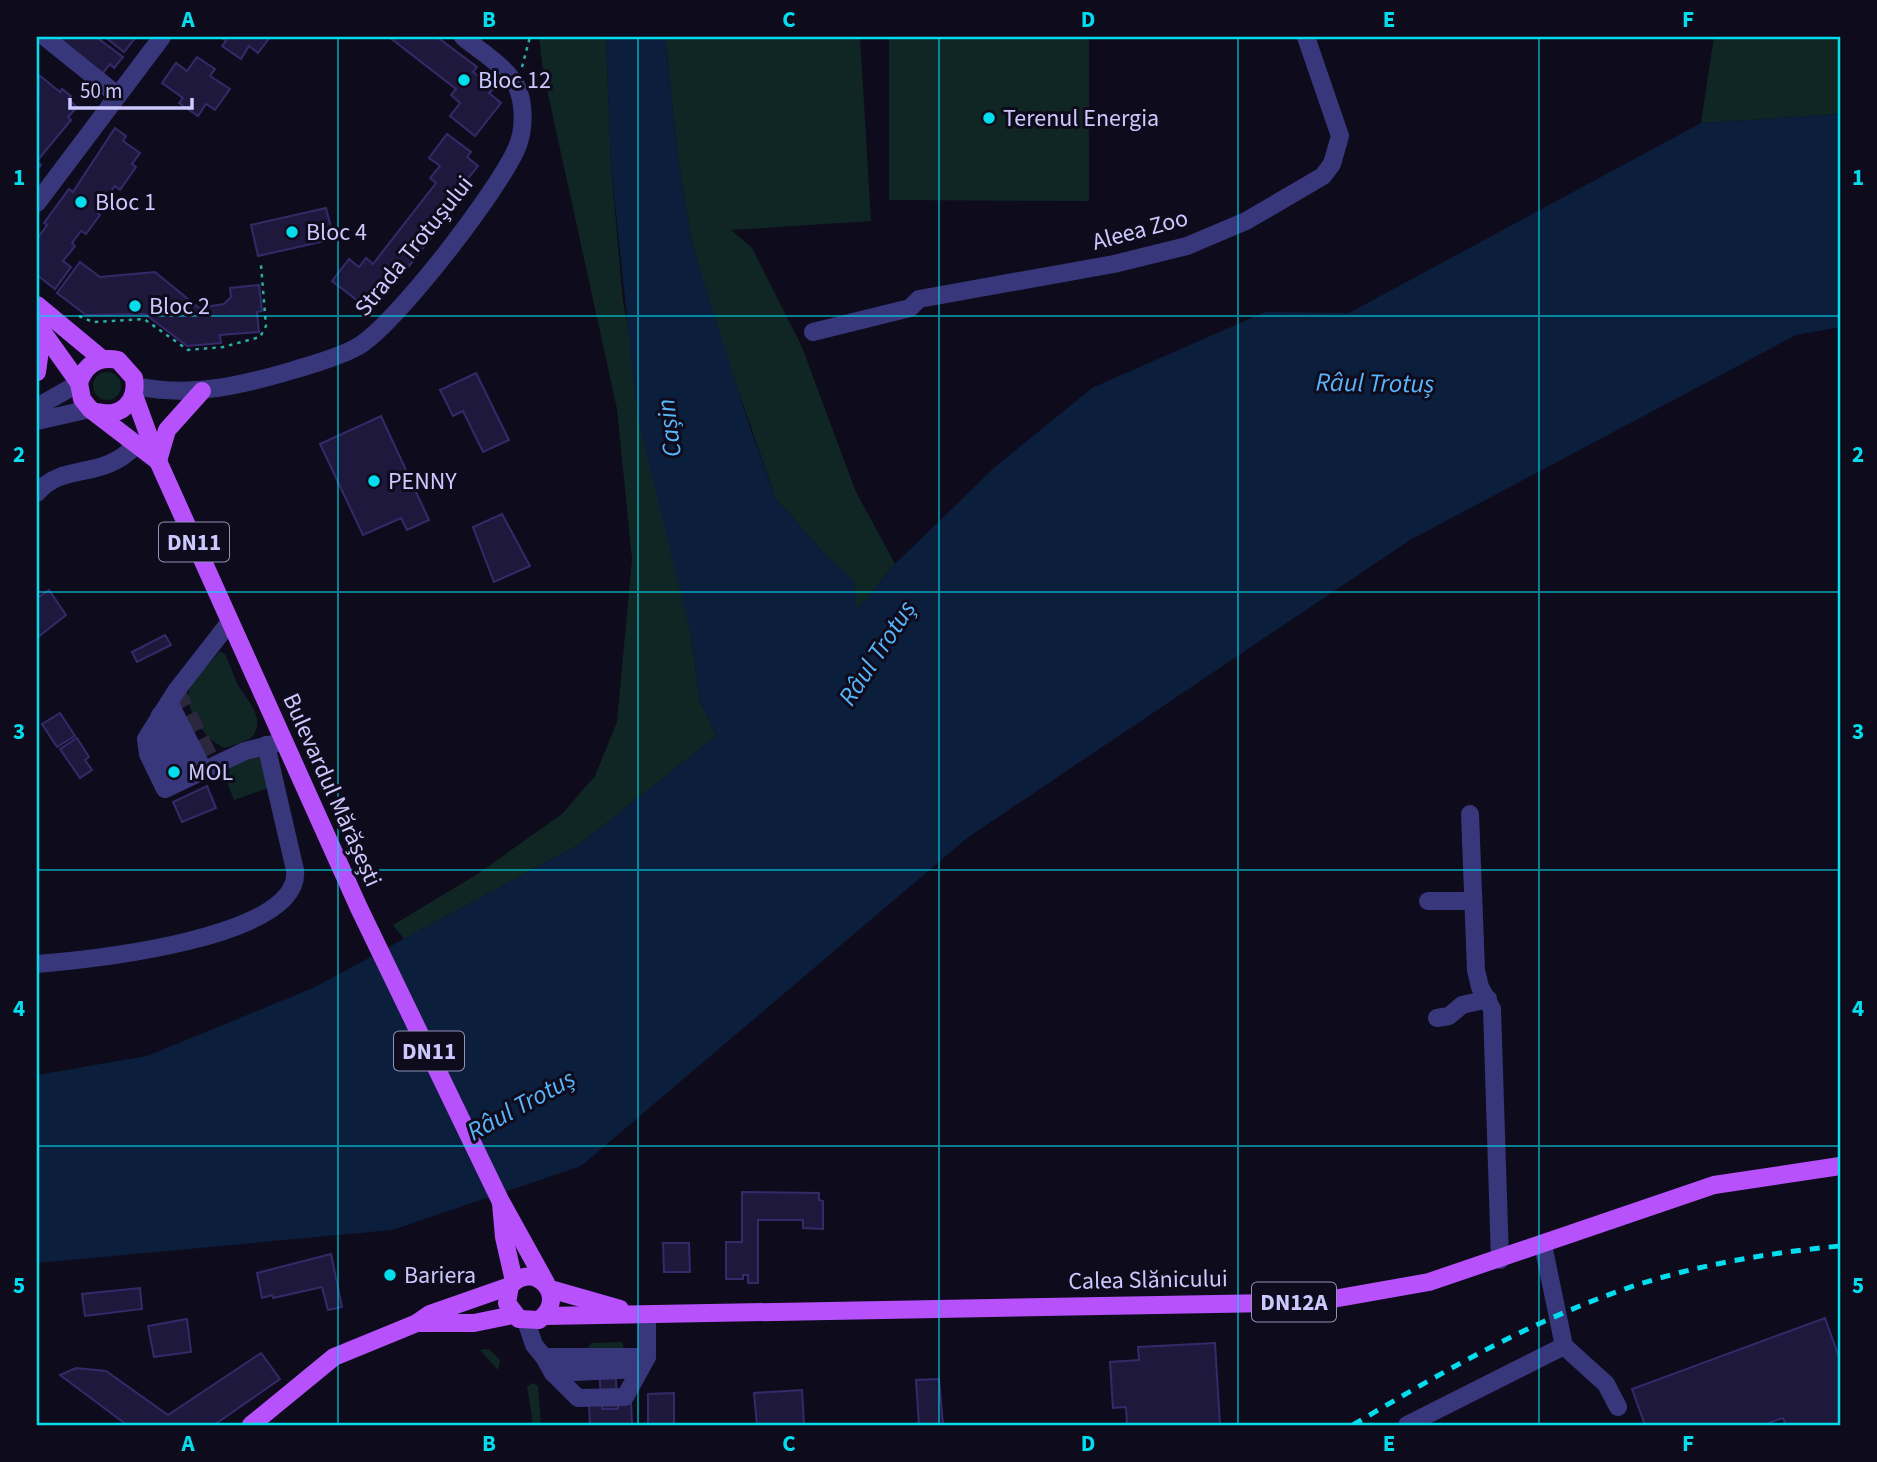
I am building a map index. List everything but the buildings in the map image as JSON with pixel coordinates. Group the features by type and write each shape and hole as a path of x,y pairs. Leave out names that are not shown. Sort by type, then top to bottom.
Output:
{"main road":[{"name":"DN11","path":"37,305 102,359 125,365 135,391"},
{"path":"37,324 79,383 82,399 158,461 167,430 202,391"},
{"path":"37,341 40,350 37,372"},
{"path":"79,383 89,365 102,359"},
{"path":"94,410 116,413 127,406 135,391"},
{"name":"Bulevardul Mărășești","path":"135,391 158,461 229,624 275,743 359,908 499,1197 548,1286"},
{"name":"Calea Slănicului","path":"545,1315 1310,1301 1393,1290 1500,1261 1714,1185 1840,1166"},
{"name":"Bulevardul Mărășești","path":"499,1197 512,1284"},
{"path":"251,1425 334,1357 417,1323 430,1314 533,1276 548,1286 552,1303 545,1315 474,1323 417,1323"},
{"path":"512,1284 506,1297 520,1318"},
{"name":"Calea Slănicului","path":"548,1286 647,1315"}],"street":[{"path":"45,37 117,95"},
{"path":"37,203 162,37"},
{"path":"463,37 510,76"},
{"name":"Aleea Zoo","path":"813,332 910,308 919,299 1114,264 1188,246 1246,221 1323,176 1332,164 1340,136 1306,37"},
{"name":"Strada Trotușului","path":"135,391 202,391 247,383 345,352 366,341 412,295 509,165 520,141 522,116 519,92 510,76"},
{"path":"37,407 79,383"},
{"path":"37,421 94,410"},
{"path":"37,493 50,480 114,464 136,445"},
{"path":"37,964 157,948 210,935 265,914 286,898 296,876 275,743 164,789 145,744 165,709 229,624"},
{"path":"165,709 190,776"},
{"path":"1470,814 1476,970 1479,987 1492,1009 1500,1261"},
{"path":"1428,901 1473,901"},
{"path":"1437,1018 1449,1016 1462,1005 1488,999"},
{"path":"1543,1245 1564,1346 1606,1384 1618,1407"},
{"path":"638,1372 647,1315"},
{"path":"520,1318 534,1345 556,1374"},
{"path":"1407,1425 1564,1346"},
{"path":"556,1374 638,1372"},
{"path":"556,1374 638,1372"}],"path":[{"path":"510,76 522,67 530,37"},
{"path":"73,313 93,322 144,319 188,350 235,344 260,337 265,332 261,265"}],"green space":[{"path":"539,37 606,37 611,166 623,302 691,635 700,701 716,736 580,844 404,939 393,925 476,875 562,814 595,776 617,722 632,559 617,409 543,71"},
{"path":"665,37 860,37 871,221 731,230 752,248 802,347 855,490 895,564 856,611 823,552 776,499 726,356 692,244 679,165"},
{"name":"Terenul Energia","path":"889,37 1089,37 1089,201 889,200"},
{"path":"1714,37 1840,37 1840,114 1701,123"},
{"path":"107,372 117,376 121,386 117,396 107,400 97,396 93,386 97,376"},
{"path":"220,651 225,654 238,685 257,718 255,732 250,739 225,748 210,738 197,723 188,695 190,686"},
{"path":"259,756 268,788 234,800 227,782 230,768 241,760"},
{"path":"622,1342 625,1351 587,1349 591,1343"},
{"path":"489,1349 500,1360 498,1370 480,1350"},
{"path":"533,1383 538,1386 541,1425 533,1425 527,1386"}],"water":[{"path":"606,37 665,37 679,165 692,244 749,425 776,499 823,552 854,581 857,610 895,564 995,467 1092,388 1265,312 1349,313 1701,123 1840,114 1840,327 1796,335 1410,540 967,838 581,1166 392,1230 37,1263 37,1075 147,1056 313,988 580,844 716,736 700,701 691,635 638,421 611,166"}],"tunnel":[{"path":"176,691 213,765"}],"railway":[{"path":"1353,1425 1512,1336 1639,1284 1702,1267 1840,1246"}],"place":[{"name":"Bloc 12","path":"464,80"},
{"name":"Terenul Energia","path":"989,118"},
{"name":"Bloc 1","path":"81,202"},
{"name":"Bloc 4","path":"292,232"},
{"name":"Bloc 2","path":"135,306"},
{"name":"PENNY","path":"374,481"},
{"name":"MOL","path":"174,772"},
{"name":"Bariera","path":"390,1275"}],"water label":[{"name":"Râul Trotuș","path":"1375,383"},
{"name":"Cașin","path":"669,428"},
{"name":"Râul Trotuș","path":"877,653"},
{"name":"Râul Trotuș","path":"521,1105"}]}
